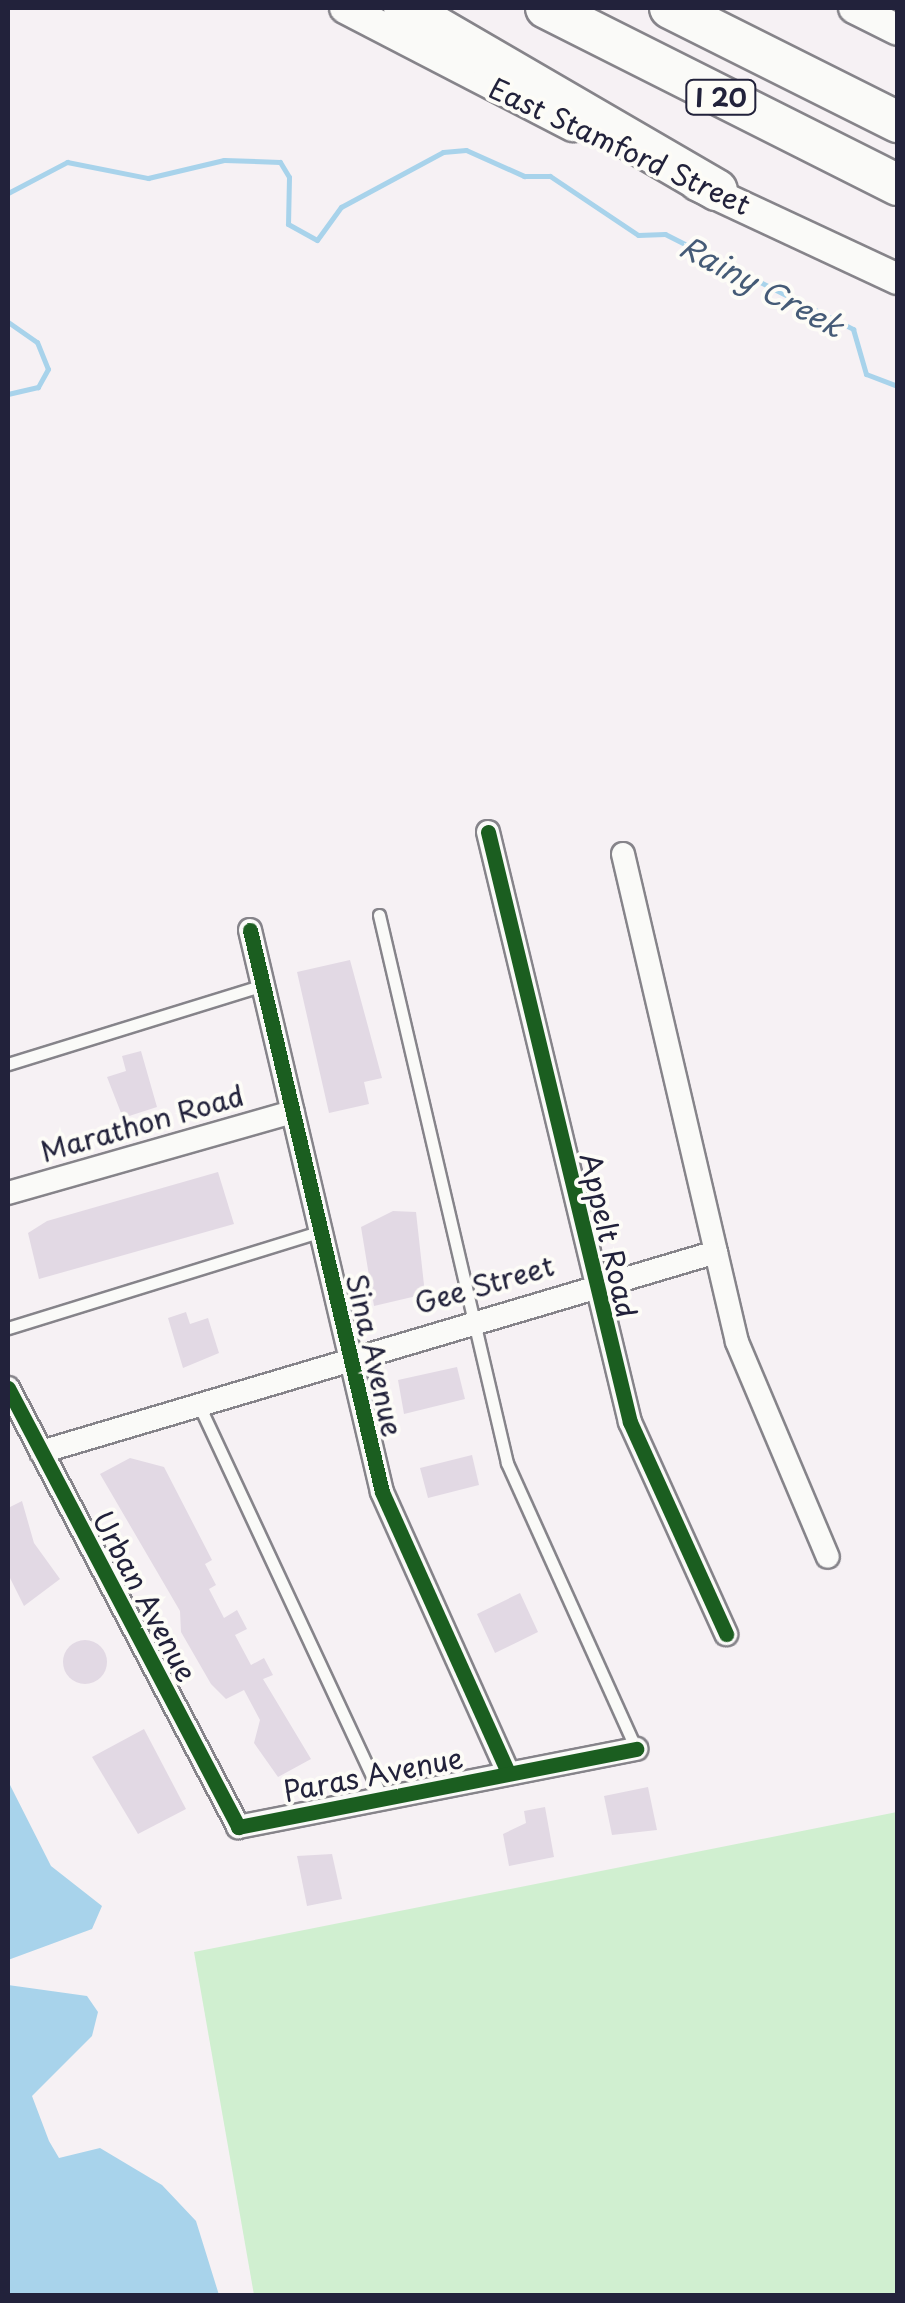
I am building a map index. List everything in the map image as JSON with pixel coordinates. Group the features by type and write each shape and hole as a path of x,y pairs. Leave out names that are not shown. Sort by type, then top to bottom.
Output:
{"highway":[{"path":"404,8 717,190"},
{"name":"I 20","path":"546,8 898,185"},
{"name":"I 20","path":"670,8 898,122"}],"main road":[{"name":"East Stamford Street","path":"345,8 898,279"},
{"path":"857,8 898,30"}],"street":[{"name":"Appelt Road","path":"488,832 630,1422 726,1634"},
{"path":"623,854 716,1252 760,1412 828,1557"},
{"name":"Sina Avenue","path":"250,930 396,1536 508,1773"},
{"name":"Marathon Road","path":"8,1193 293,1112"},
{"name":"Gee Street","path":"41,1452 470,1318 716,1252"},
{"name":"Urban Avenue","path":"8,1388 238,1827"},
{"name":"Paras Avenue","path":"238,1827 636,1749"}],"lane":[{"path":"378,915 507,1463 636,1749"},
{"path":"8,1064 263,985"},
{"path":"8,1328 321,1232"},
{"path":"198,1403 382,1798"}],"green space":[{"path":"897,1812 897,2295 254,2295 194,1952"}],"water":[{"path":"8,1781 51,1866 102,1906 92,1929 8,1960"},
{"path":"8,1985 87,1996 98,2012 92,2036 32,2096 49,2141 59,2158 100,2148 162,2185 196,2221 219,2295 8,2295"}],"building":[{"path":"350,960 382,1078 364,1082 369,1104 329,1113 297,972"},
{"path":"141,1051 157,1107 123,1118 107,1077 126,1071 122,1056"},
{"path":"218,1172 234,1224 39,1279 28,1233 47,1221"},
{"path":"393,1211 416,1212 425,1294 374,1306 361,1227"},
{"path":"186,1312 190,1324 208,1318 219,1353 183,1368 168,1318"},
{"path":"457,1367 465,1399 404,1414 398,1380"},
{"path":"472,1455 479,1485 428,1498 420,1468"},
{"path":"130,1458 164,1467 212,1560 205,1564 216,1585 209,1589 224,1618 237,1610 247,1629 235,1635 251,1665 264,1658 273,1675 263,1679 311,1759 278,1777 254,1743 260,1720 244,1690 226,1699 211,1684 181,1632 180,1611 100,1474"},
{"path":"22,1501 34,1543 60,1579 24,1606 8,1574 8,1508"},
{"path":"520,1593 538,1632 495,1653 477,1614"},
{"path":"85,1640 100,1647 107,1662 100,1677 85,1684 70,1677 63,1662 70,1647"},
{"path":"144,1729 186,1809 138,1834 92,1757"},
{"path":"648,1787 657,1830 612,1835 604,1796"},
{"path":"545,1807 554,1857 509,1866 503,1834 526,1823 524,1811"},
{"path":"332,1854 342,1899 307,1906 297,1856"}],"waterway":[{"name":"Rainy Creek","path":"8,193 67,162 148,178 224,160 280,162 289,177 288,224 317,240 341,207 443,152 466,150 524,176 550,176 638,235 665,234 853,329 866,374 898,386"},
{"name":"Rainy Creek","path":"8,322 37,342 48,369 38,387 8,394"}],"cycle path":[{"path":"488,832 630,1422 726,1634"},
{"path":"250,930 382,1492 508,1773"},
{"path":"8,1388 238,1827 636,1749"}]}
